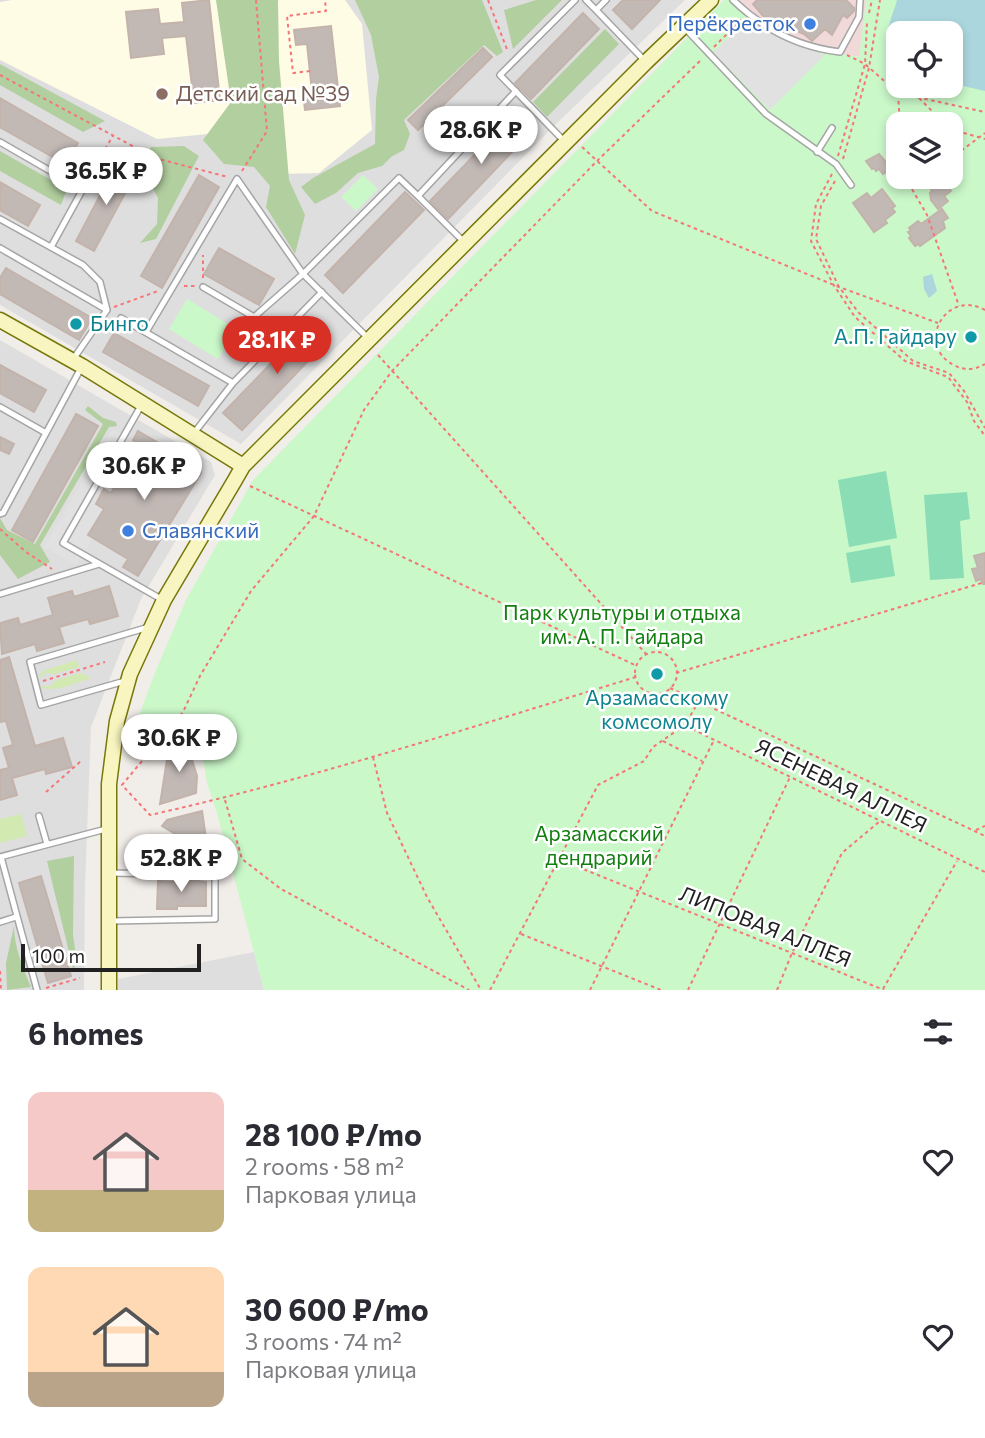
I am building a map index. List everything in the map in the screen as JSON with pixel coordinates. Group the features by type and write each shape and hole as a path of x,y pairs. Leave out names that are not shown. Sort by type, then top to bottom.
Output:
{"street":[{"path":"109,990 108,784 113,744 128,680 164,600 243,466 711,0"},
{"path":"0,320 243,466"}],"lane":[{"path":"566,143 500,75 575,0"},
{"path":"586,0 646,62"},
{"path":"596,10 606,0"},
{"path":"733,0 779,35 816,49 840,52 859,17 860,0"},
{"path":"684,27 766,114 838,167 851,185"},
{"path":"418,196 516,91"},
{"path":"817,152 832,128"},
{"path":"0,142 59,176"},
{"path":"51,247 101,156"},
{"path":"203,286 254,317 303,274 399,178 467,244"},
{"path":"146,332 237,179 303,274 370,341"},
{"path":"0,219 83,265 100,282 107,310 77,364 46,433 3,513 0,514"},
{"path":"0,248 107,310"},
{"path":"192,435 233,383 321,292"},
{"path":"121,318 233,383"},
{"path":"142,404 62,543 164,600"},
{"path":"0,407 46,433"},
{"path":"0,594 99,564"},
{"path":"128,680 41,705 30,662 151,627"},
{"path":"39,816 47,844"},
{"path":"37,990 0,857 109,828"},
{"path":"110,873 215,875 215,919 110,922"},
{"path":"0,922 16,917"}],"path":[{"path":"0,75 155,158 237,179 267,131 256,0"},
{"path":"310,71 293,73 287,16 326,11 325,0"},
{"path":"488,0 512,63"},
{"path":"872,0 865,33 865,64 838,167 816,204 811,240 833,284 855,317 905,361 948,377 967,402 974,421 985,436"},
{"path":"880,0 869,68 838,167 821,206 816,239 839,287 859,313 914,360 949,373 964,391 985,428"},
{"path":"636,677 373,757 224,798 150,815 122,785 183,712 251,591 314,516 364,410 392,371 597,162 749,13"},
{"path":"840,52 865,64 886,83"},
{"path":"919,98 933,112"},
{"path":"922,98 985,112"},
{"path":"957,106 958,100"},
{"path":"963,133 985,139"},
{"path":"963,150 985,133"},
{"path":"101,156 113,136"},
{"path":"582,147 652,211 839,287 938,323"},
{"path":"913,189 927,215 959,306"},
{"path":"107,310 175,286 203,286 204,236"},
{"path":"985,310 972,305 959,306 944,315 938,323 936,335 937,346 942,355 953,365 969,369 985,364"},
{"path":"378,355 647,655"},
{"path":"949,373 953,365"},
{"path":"250,486 637,666"},
{"path":"0,529 26,552 61,575"},
{"path":"676,673 985,582"},
{"path":"656,653 669,658 674,663 676,673 670,688 663,693 650,693 640,686 636,677 637,666 647,655 656,653"},
{"path":"35,683 105,662"},
{"path":"197,683 202,685"},
{"path":"670,688 985,836"},
{"path":"490,990 598,785 644,761 653,747 685,725 699,702"},
{"name":"ЯСЕНЕВАЯ АЛЛЕЯ","path":"685,725 985,872"},
{"path":"590,990 714,740"},
{"path":"662,741 703,762"},
{"path":"373,757 387,813 427,897 481,990"},
{"path":"46,792 81,761"},
{"path":"688,990 790,777"},
{"path":"224,798 242,859 281,889 470,990"},
{"path":"777,990 792,953 842,853 880,821"},
{"path":"974,831 985,826"},
{"name":"ЛИПОВАЯ АЛЛЕЯ","path":"558,859 883,990"},
{"path":"883,990 958,859"},
{"path":"520,933 661,990"},
{"path":"0,971 1,990"},
{"path":"37,990 80,978"}],"shaded area":[{"path":"0,0 685,0 552,128 241,444 0,305"},
{"name":"Детский сад №39","path":"245,0 258,129 157,139 0,60 0,2"},
{"path":"345,0 362,24 372,130 319,173 282,174 266,2"},
{"path":"733,0 866,0 860,57 816,49 779,35"},
{"path":"749,18 777,37 825,55 770,110 713,52"},
{"path":"0,340 211,462 215,475 141,599 91,727 84,990 0,990"},
{"path":"113,429 140,444 111,493 104,490 96,503 104,509 88,534 93,538 76,565 44,547"},
{"path":"254,952 264,990 118,990 118,979"}],"green space":[{"path":"216,0 278,0 279,61 289,180 305,215 295,254 266,207 270,186 254,167 224,164 203,140 231,102"},
{"path":"355,0 482,0 503,52 497,56 484,45 404,120 410,134 404,150 382,166 358,173 336,193 315,204 301,187 375,144 379,77 371,35"},
{"path":"536,0 562,0 513,49 504,10"},
{"name":"Парк культуры и отдыха им. А. П. Гайдара","path":"724,0 733,0 779,35 816,49 859,57 866,0 985,0 985,990 264,990 207,783 198,729 133,732 186,600 253,480"},
{"path":"605,29 619,44 547,117 533,102"},
{"path":"0,64 105,121 83,132 0,85"},
{"path":"184,146 199,156 156,239 140,243 157,224 158,198 140,165 151,147"},
{"path":"0,151 67,189 61,205 0,171"},
{"path":"363,175 378,189 356,211 341,197"},
{"path":"187,299 236,329 218,359 169,329"},
{"path":"88,406 103,418 116,422 117,426 109,427 40,545 50,562 18,579 0,555 0,518 7,530 35,544 103,424 85,410"},
{"path":"886,471 897,538 849,547 838,480"},
{"path":"967,492 970,519 960,521 964,578 930,580 924,495"},
{"path":"890,545 895,576 851,583 846,553"},
{"path":"77,660 79,667 54,674 46,673 38,679 45,670"},
{"path":"81,673 92,678 58,688 40,686 51,686 56,680"},
{"path":"21,814 27,836 0,843 0,819"},
{"path":"74,856 73,935 76,956 74,973 47,861"},
{"path":"14,926 17,949 31,987 7,990 6,963"}],"water":[{"path":"897,0 985,0 985,91 963,86 963,21 890,21"},
{"path":"932,274 937,291 929,298 924,289 923,277"}],"building":[{"path":"209,0 220,100 194,103 186,36 162,38 164,54 131,58 126,12 158,9 160,24 184,22 182,3"},
{"path":"623,0 660,0 632,29 613,10"},
{"name":"Перёкресток","path":"757,0 846,0 854,11 847,18 843,15 832,35 825,29 812,41 804,34 763,16 753,4"},
{"path":"583,13 599,29 531,99 515,83"},
{"path":"331,26 340,106 305,110 303,93 312,92 307,44 296,45 294,30"},
{"path":"483,48 492,57 418,130 408,120"},
{"path":"0,98 78,143 65,164 0,127"},
{"path":"514,114 532,131 448,219 430,201"},
{"path":"879,154 886,162 886,172 883,174 879,169 872,169 866,161"},
{"path":"117,163 136,173 94,251 76,241"},
{"path":"199,175 219,187 162,288 141,276"},
{"path":"0,182 40,205 28,226 0,210"},
{"path":"882,189 895,206 892,208 895,212 885,220 887,223 874,232 853,203 867,193 871,198"},
{"path":"931,189 951,191 944,196 948,201 938,209 931,200"},
{"path":"405,192 424,210 343,293 325,275"},
{"path":"942,209 948,218 943,221 945,228 920,246 915,246 909,238 909,228 918,221 921,224"},
{"path":"219,248 274,279 259,305 204,274"},
{"path":"6,268 92,318 79,340 0,294 0,278"},
{"path":"312,321 330,338 242,430 223,413"},
{"path":"114,333 209,386 198,406 103,352"},
{"path":"0,365 46,390 34,412 0,393"},
{"path":"76,414 98,426 33,542 12,530"},
{"path":"138,431 199,468 201,473 138,576 123,567 128,559 88,535 104,509 96,504 104,489 111,493 140,444 133,440"},
{"path":"0,437 14,444 9,454 0,450"},
{"path":"985,553 983,584 981,579 976,581 972,569 978,568 974,556"},
{"path":"109,586 118,616 90,624 88,619 59,627 64,643 37,651 35,644 2,654 0,623 18,618 20,625 53,615 48,598 72,591 74,597"},
{"path":"9,657 35,746 63,738 72,767 46,774 45,769 12,778 17,795 0,800 0,770 9,768 3,748 13,745 6,721 0,722 0,660"},
{"path":"187,743 197,776 196,793 160,804 169,747"},
{"path":"202,811 206,838 204,870 189,869 190,843 162,826 167,820"},
{"path":"41,876 71,976 48,983 19,883"},
{"path":"158,881 206,882 206,906 157,909"}],"place":[{"name":"Перёкресток","path":"810,24"},
{"name":"Детский сад №39","path":"162,94"},
{"name":"Бинго","path":"76,324"},
{"name":"А.П. Гайдару","path":"971,337"},
{"name":"Славянский","path":"128,531"},
{"name":"Арзамасскому комсомолу","path":"657,674"}],"park label":[{"name":"Арзамасский дендрарий","path":"599,846"}]}
